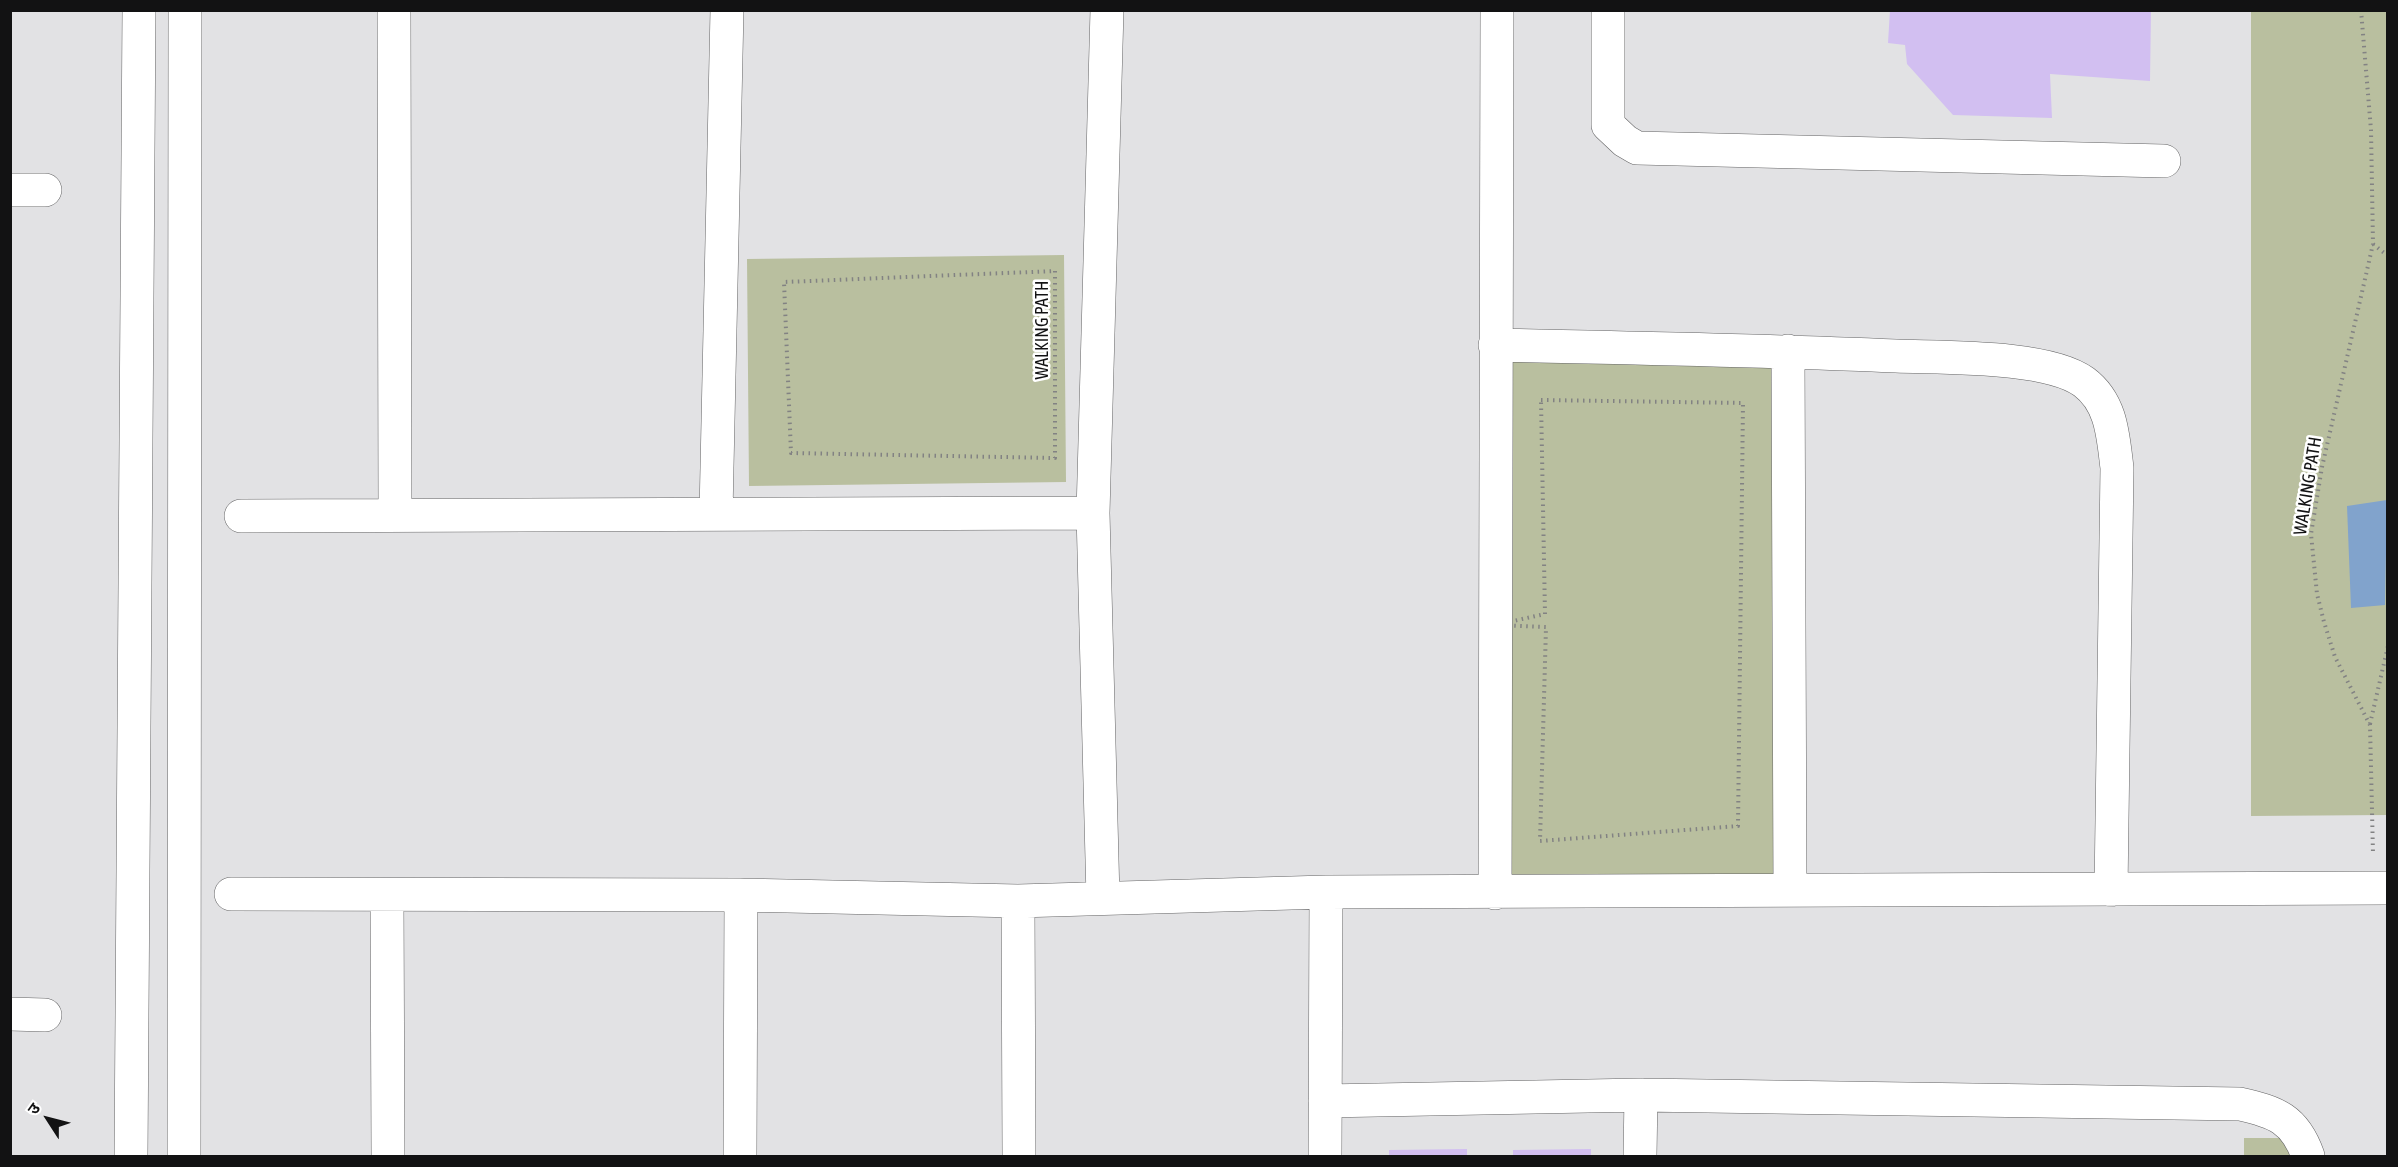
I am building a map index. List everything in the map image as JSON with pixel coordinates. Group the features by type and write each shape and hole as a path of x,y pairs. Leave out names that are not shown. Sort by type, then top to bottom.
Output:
{"street":[{"path":"131,1156 139,10"},
{"path":"184,1156 185,10"},
{"path":"394,10 395,515"},
{"path":"716,513 727,10"},
{"path":"1103,898 1093,513 1107,10"},
{"path":"1495,893 1497,10"},
{"path":"1608,10 1608,125 1625,141 1637,148 2164,161"},
{"path":"10,190 45,190"},
{"path":"1495,345 1788,351 2017,363 2063,372 2083,381 2099,396 2111,420 2117,468 2111,890"},
{"path":"1788,351 1790,889"},
{"path":"241,516 1093,513"},
{"path":"231,894 741,895 1017,901 1326,892 1495,893 1790,889 2111,890 2381,887"},
{"path":"1325,1156 1326,892"},
{"path":"740,1156 741,895"},
{"path":"387,896 388,1156"},
{"path":"1017,901 1018,1156"},
{"path":"10,1014 45,1015"},
{"path":"1325,1101 1641,1095 2240,1104 2275,1113 2289,1123 2302,1139 2308,1156"},
{"path":"1640,1156 1641,1095"}],"path":[{"name":"WALKING PATH","path":"2361,10 2371,130 2373,244 2330,434 2311,534 2318,594 2324,622 2335,657 2370,725"},
{"path":"2373,244 2388,256"},
{"name":"WALKING PATH","path":"1055,271 1055,458 791,453 784,282 1055,271"},
{"path":"1541,400 1743,403 1738,826 1540,842 1546,627 1495,625 1545,614 1541,400"},
{"name":"WALKING PATH","path":"2381,887 2370,725 2388,646"}],"green space":[{"path":"2251,11 2387,11 2387,815 2251,816"},
{"path":"1064,255 1066,482 749,486 747,259"},
{"path":"1495,345 1788,351 1790,889 1495,893"},
{"path":"2244,1138 2305,1138 2305,1156 2244,1156"}],"water":[{"path":"2387,500 2385,605 2351,608 2347,506"}],"building":[{"path":"1890,10 2151,10 2150,81 2050,74 2052,118 1953,115 1907,64 1905,45 1888,43"},
{"path":"1467,1149 1467,1156 1389,1156 1389,1150"},
{"path":"1591,1149 1591,1156 1513,1156 1513,1150"}]}
